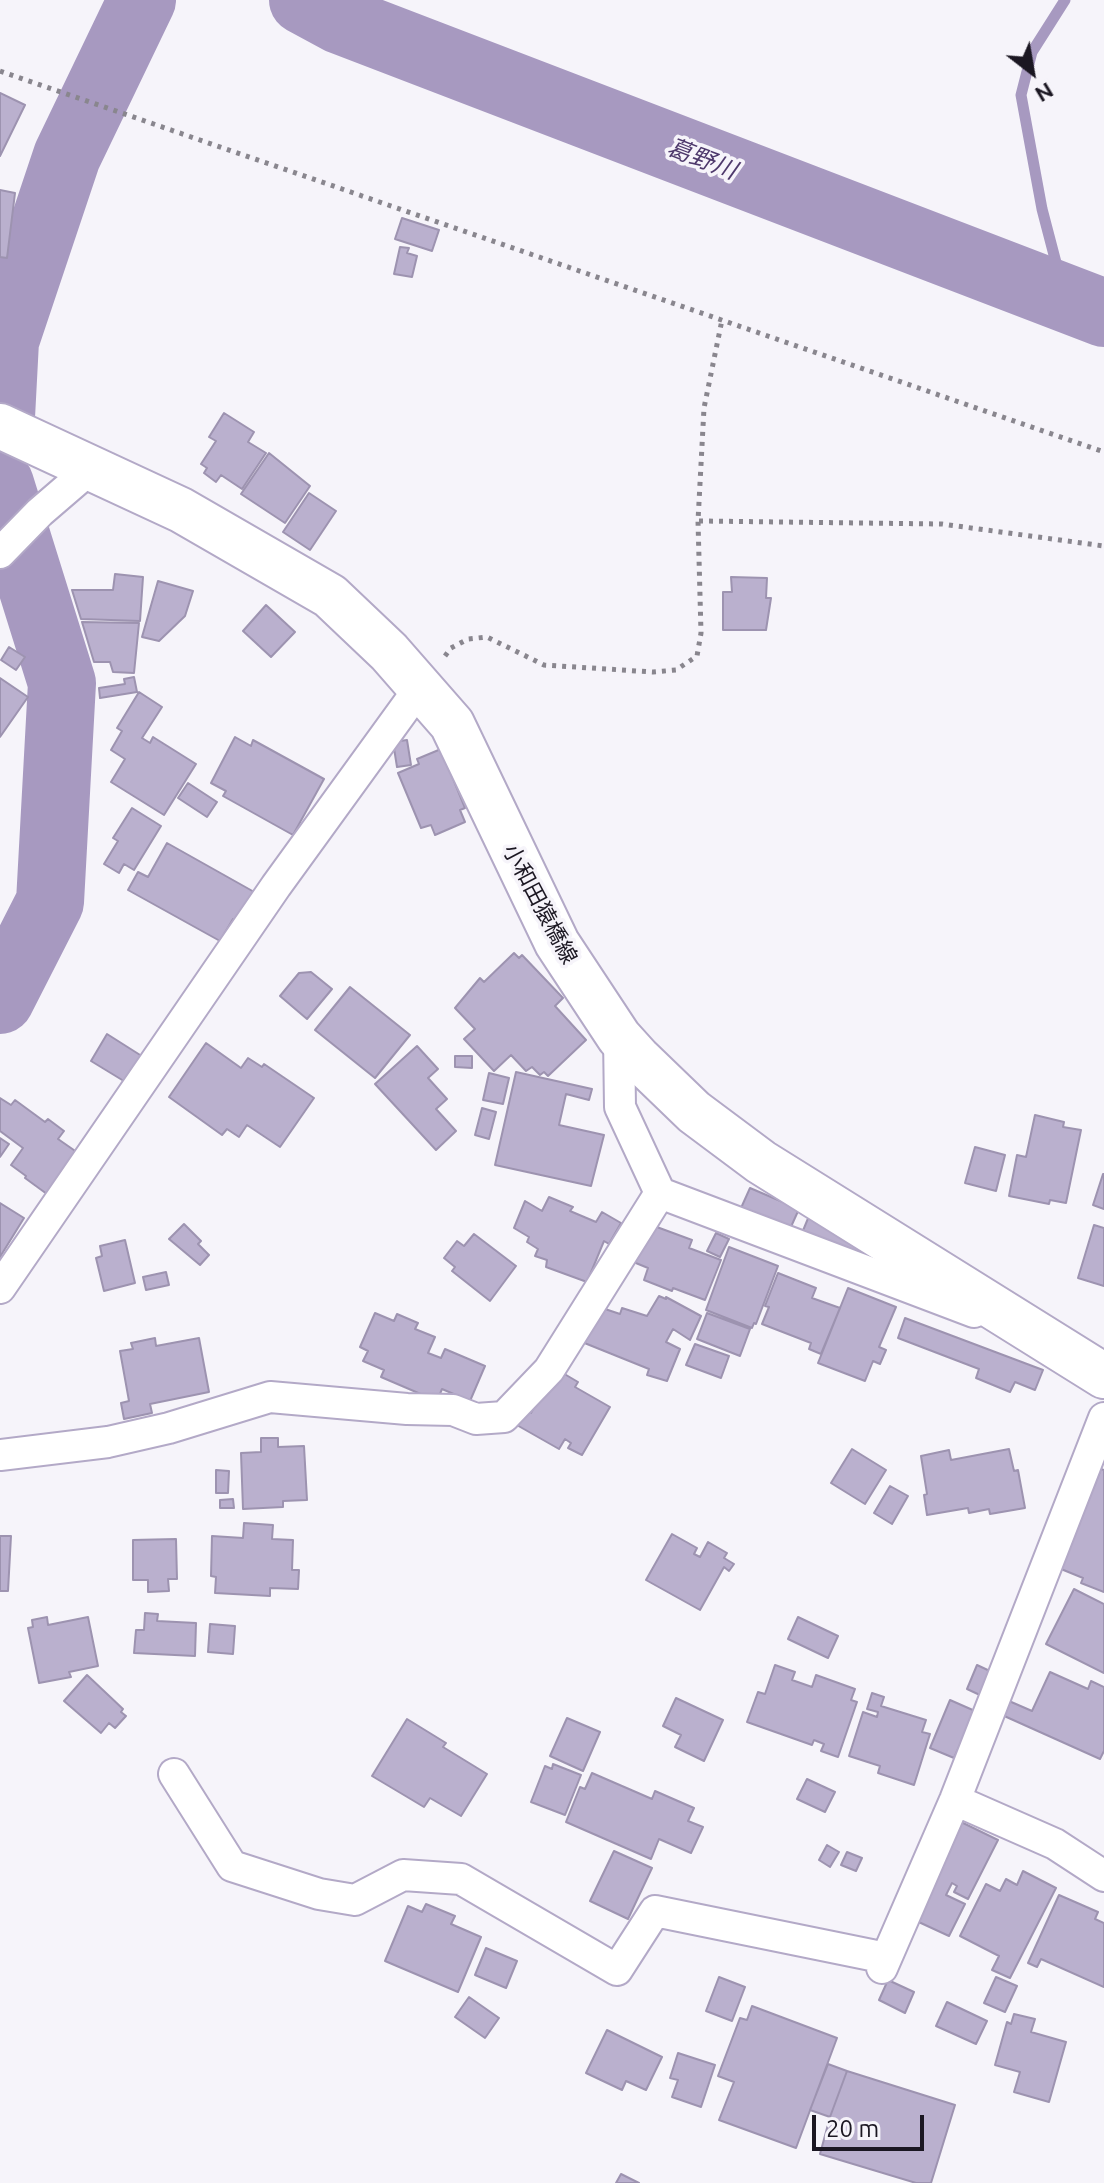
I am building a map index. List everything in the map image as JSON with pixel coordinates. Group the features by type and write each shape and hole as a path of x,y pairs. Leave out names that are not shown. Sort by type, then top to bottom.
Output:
{"main road":[{"name":"小和田猿橋線","path":"0,426 181,510 330,596 389,652 452,724 557,943 619,1037 694,1112 761,1162 1104,1376"}],"street":[{"path":"0,553 40,512 90,469"},
{"path":"0,1288 276,886 421,686"},
{"path":"619,1037 620,1107 660,1193 1051,1341"},
{"path":"0,1455 108,1442 169,1428 270,1397 453,1410 476,1419 504,1417 549,1370 660,1193"},
{"path":"174,1774 232,1866 319,1894 355,1900 403,1875 461,1879 617,1970 655,1911 884,1963 955,1800 1104,1418"},
{"path":"955,1800 1055,1844 1104,1876"}],"path":[{"path":"0,71 1104,452"},
{"path":"421,686 451,648 468,639 487,637 544,665 653,672 676,670 697,656 701,633 698,521 704,408 722,320"},
{"path":"698,521 942,524 1104,546"}],"building":[{"path":"0,93 25,105 0,156"},
{"path":"0,190 15,193 7,258 0,257"},
{"path":"402,218 439,230 432,251 395,239"},
{"path":"400,247 409,248 407,253 417,256 412,277 394,274"},
{"path":"224,413 254,432 248,442 266,453 242,489 221,475 216,482 204,473 207,468 201,464 216,441 209,437"},
{"path":"269,453 310,486 285,523 241,494"},
{"path":"309,493 336,511 310,550 283,532"},
{"path":"115,574 143,577 140,621 81,619 72,590 113,590"},
{"path":"731,577 767,578 766,598 771,598 766,630 723,630 723,592 732,592"},
{"path":"158,581 193,591 185,616 159,641 142,637"},
{"path":"266,605 295,632 271,657 243,631"},
{"path":"82,622 139,623 134,673 113,672 110,662 94,662"},
{"path":"9,647 25,657 16,670 1,660"},
{"path":"134,677 137,692 100,698 99,688 125,684 124,679"},
{"path":"0,678 28,697 0,737"},
{"path":"139,692 162,707 142,738 150,743 153,737 196,764 164,815 111,782 125,759 111,750 122,731 117,728"},
{"path":"235,737 251,746 253,740 324,779 293,835 223,796 226,791 211,783"},
{"path":"407,740 411,765 397,767 393,742"},
{"path":"441,749 465,808 460,810 465,822 435,835 431,825 421,828 398,773 419,764 417,759"},
{"path":"188,783 217,802 207,817 178,798"},
{"path":"132,808 161,826 134,870 124,864 119,873 104,864 118,841 113,838"},
{"path":"167,843 256,893 239,923 233,919 220,941 128,890 138,872 148,877"},
{"path":"514,953 519,958 522,955 563,998 555,1006 586,1040 548,1076 544,1072 540,1075 532,1067 526,1071 511,1055 494,1071 464,1039 475,1029 455,1008 480,978 484,982"},
{"path":"311,972 332,989 307,1019 280,996 299,973"},
{"path":"350,987 410,1035 375,1078 315,1030"},
{"path":"107,1034 148,1060 132,1086 91,1061"},
{"path":"206,1043 241,1068 248,1058 262,1067 264,1064 314,1098 280,1147 247,1125 239,1137 227,1129 222,1135 169,1097"},
{"path":"417,1046 438,1069 428,1078 447,1099 436,1109 456,1131 436,1150 375,1084"},
{"path":"455,1056 472,1056 472,1068 455,1067"},
{"path":"516,1072 592,1089 589,1100 566,1094 559,1125 604,1135 591,1186 495,1165"},
{"path":"489,1073 509,1078 503,1104 483,1100"},
{"path":"0,1098 11,1105 15,1100 45,1122 48,1119 64,1131 58,1139 81,1155 51,1197 11,1165 23,1148 0,1131"},
{"path":"482,1108 496,1112 489,1139 475,1135"},
{"path":"1035,1115 1064,1122 1063,1127 1081,1130 1066,1203 1050,1200 1049,1204 1009,1196 1017,1155 1026,1157"},
{"path":"0,1138 9,1144 0,1157"},
{"path":"975,1147 1005,1155 996,1191 965,1183"},
{"path":"1104,1174 1104,1209 1093,1205"},
{"path":"750,1188 799,1209 790,1229 741,1208"},
{"path":"549,1197 573,1207 570,1211 596,1222 602,1212 621,1223 609,1244 604,1241 587,1282 546,1267 547,1260 535,1256 538,1249 527,1242 529,1237 514,1228 525,1201 542,1211"},
{"path":"0,1203 24,1218 0,1257"},
{"path":"809,1216 871,1249 867,1259 802,1233"},
{"path":"646,1223 692,1240 689,1248 721,1260 705,1300 644,1280 648,1268 631,1261"},
{"path":"184,1224 201,1241 198,1244 209,1255 200,1265 169,1239"},
{"path":"1094,1225 1104,1228 1104,1286 1078,1278"},
{"path":"716,1233 729,1239 720,1257 707,1251"},
{"path":"474,1234 516,1266 490,1301 452,1271 455,1267 444,1258 457,1241 464,1246"},
{"path":"125,1240 135,1283 104,1291 96,1258 102,1256 100,1246"},
{"path":"729,1247 778,1266 752,1328 706,1310"},
{"path":"166,1272 169,1285 146,1290 143,1277"},
{"path":"778,1273 816,1288 812,1298 840,1308 821,1354 809,1349 811,1343 762,1324 769,1307 765,1306"},
{"path":"848,1288 896,1307 879,1347 886,1350 880,1364 873,1361 865,1381 818,1363"},
{"path":"659,1296 701,1316 690,1340 673,1329 666,1342 680,1349 667,1381 647,1375 649,1369 582,1342 602,1308 620,1314 622,1308 647,1316"},
{"path":"375,1313 394,1321 397,1314 418,1323 415,1329 435,1337 428,1353 441,1358 445,1349 485,1366 470,1401 442,1389 437,1401 381,1377 384,1370 363,1361 368,1351 360,1347"},
{"path":"707,1313 750,1329 740,1356 697,1339"},
{"path":"905,1318 1043,1370 1035,1390 1015,1382 1010,1392 976,1378 979,1369 898,1338"},
{"path":"155,1338 156,1346 199,1338 209,1392 150,1404 152,1413 124,1419 121,1403 129,1401 120,1351 133,1349 131,1343"},
{"path":"695,1344 729,1356 721,1378 686,1365"},
{"path":"556,1369 578,1382 575,1387 610,1407 582,1455 568,1448 571,1443 565,1439 559,1449 515,1424 524,1409 531,1413"},
{"path":"261,1438 278,1438 278,1447 304,1446 307,1500 283,1501 283,1507 243,1509 241,1453 261,1452"},
{"path":"852,1449 886,1470 865,1504 831,1483"},
{"path":"1009,1449 1014,1471 1018,1470 1025,1508 990,1514 989,1509 969,1513 968,1508 927,1515 921,1456 949,1450 951,1460"},
{"path":"1101,1469 1104,1470 1104,1592 1081,1583 1083,1578 1061,1569"},
{"path":"216,1470 229,1471 228,1493 216,1493"},
{"path":"890,1486 908,1496 892,1524 874,1513"},
{"path":"233,1499 234,1508 220,1508 220,1500"},
{"path":"244,1523 273,1525 272,1539 293,1540 292,1570 299,1570 298,1589 270,1588 270,1596 215,1593 216,1577 211,1576 212,1536 243,1538"},
{"path":"672,1534 697,1548 694,1554 700,1557 708,1542 727,1553 724,1558 734,1564 729,1571 724,1567 700,1610 646,1580"},
{"path":"0,1536 11,1536 8,1591 0,1591"},
{"path":"176,1539 177,1579 168,1579 169,1591 148,1592 148,1580 133,1580 133,1540"},
{"path":"1074,1589 1104,1604 1104,1673 1046,1644"},
{"path":"145,1613 158,1614 157,1621 196,1623 195,1656 134,1653 136,1630 144,1630"},
{"path":"47,1617 48,1625 88,1617 98,1666 69,1672 71,1677 39,1683 28,1628 33,1627 32,1620"},
{"path":"798,1617 838,1636 828,1658 788,1639"},
{"path":"210,1624 235,1626 233,1654 208,1652"},
{"path":"775,1665 795,1672 792,1680 812,1687 816,1675 855,1689 851,1700 857,1702 838,1757 821,1751 824,1744 814,1740 812,1745 747,1722 758,1692 765,1694"},
{"path":"977,1665 992,1672 982,1696 967,1689"},
{"path":"1050,1672 1088,1689 1091,1681 1104,1687 1104,1751 1100,1759 1002,1715 1009,1701 1032,1711"},
{"path":"87,1675 123,1709 121,1712 126,1716 115,1728 109,1723 101,1733 64,1701"},
{"path":"872,1693 884,1697 881,1706 926,1720 922,1732 930,1734 914,1785 878,1773 880,1766 849,1756 863,1712 877,1717 878,1712 867,1709"},
{"path":"676,1698 723,1720 704,1761 675,1747 681,1735 663,1726"},
{"path":"950,1700 975,1711 954,1758 930,1748"},
{"path":"567,1718 600,1732 583,1771 550,1756"},
{"path":"407,1719 446,1743 443,1747 487,1774 461,1816 430,1798 424,1807 372,1776"},
{"path":"553,1764 581,1775 565,1815 531,1802 545,1766 552,1769"},
{"path":"592,1773 652,1799 655,1791 694,1808 688,1821 703,1827 691,1853 659,1839 651,1859 566,1822 580,1787 585,1789"},
{"path":"807,1779 835,1792 825,1812 797,1799"},
{"path":"957,1820 998,1840 968,1899 954,1892 957,1886 952,1883 946,1895 965,1904 949,1936 910,1918"},
{"path":"827,1845 839,1852 830,1867 819,1860"},
{"path":"614,1851 652,1868 628,1919 590,1901"},
{"path":"847,1852 862,1858 856,1871 841,1865"},
{"path":"1023,1871 1056,1888 1010,1978 992,1970 999,1956 960,1936 986,1884 1000,1891 1006,1879 1017,1885"},
{"path":"1059,1895 1098,1912 1095,1919 1104,1923 1104,1987 1041,1959 1037,1967 1028,1963"},
{"path":"426,1904 455,1916 451,1924 481,1937 458,1992 385,1961 408,1906 422,1912"},
{"path":"486,1948 517,1961 506,1988 475,1975"},
{"path":"719,1977 745,1987 732,2021 706,2011"},
{"path":"996,1977 1017,1986 1005,2012 984,2003"},
{"path":"888,1980 914,1992 905,2013 879,2000"},
{"path":"469,1997 499,2018 485,2038 455,2017"},
{"path":"947,2002 987,2021 976,2044 936,2026"},
{"path":"752,2006 837,2038 796,2148 719,2120 734,2082 718,2076 740,2018 747,2020"},
{"path":"1014,2014 1035,2019 1031,2032 1066,2042 1049,2102 1014,2092 1020,2072 995,2065 1007,2022 1011,2024"},
{"path":"607,2030 662,2057 646,2090 626,2081 622,2090 586,2073"},
{"path":"678,2053 715,2065 701,2107 672,2097 678,2080 670,2078"},
{"path":"828,2064 847,2071 830,2117 810,2110"},
{"path":"847,2071 955,2105 931,2183 916,2183 820,2154"},
{"path":"621,2174 639,2183 616,2183"}],"waterway":[{"path":"0,436 5,341 67,156 142,0"},
{"name":"葛野川","path":"303,0 340,20 1104,313"},
{"path":"1065,0 1032,52 1021,95 1042,209 1065,297"},
{"path":"0,484 62,683 50,902 0,1000"}]}
